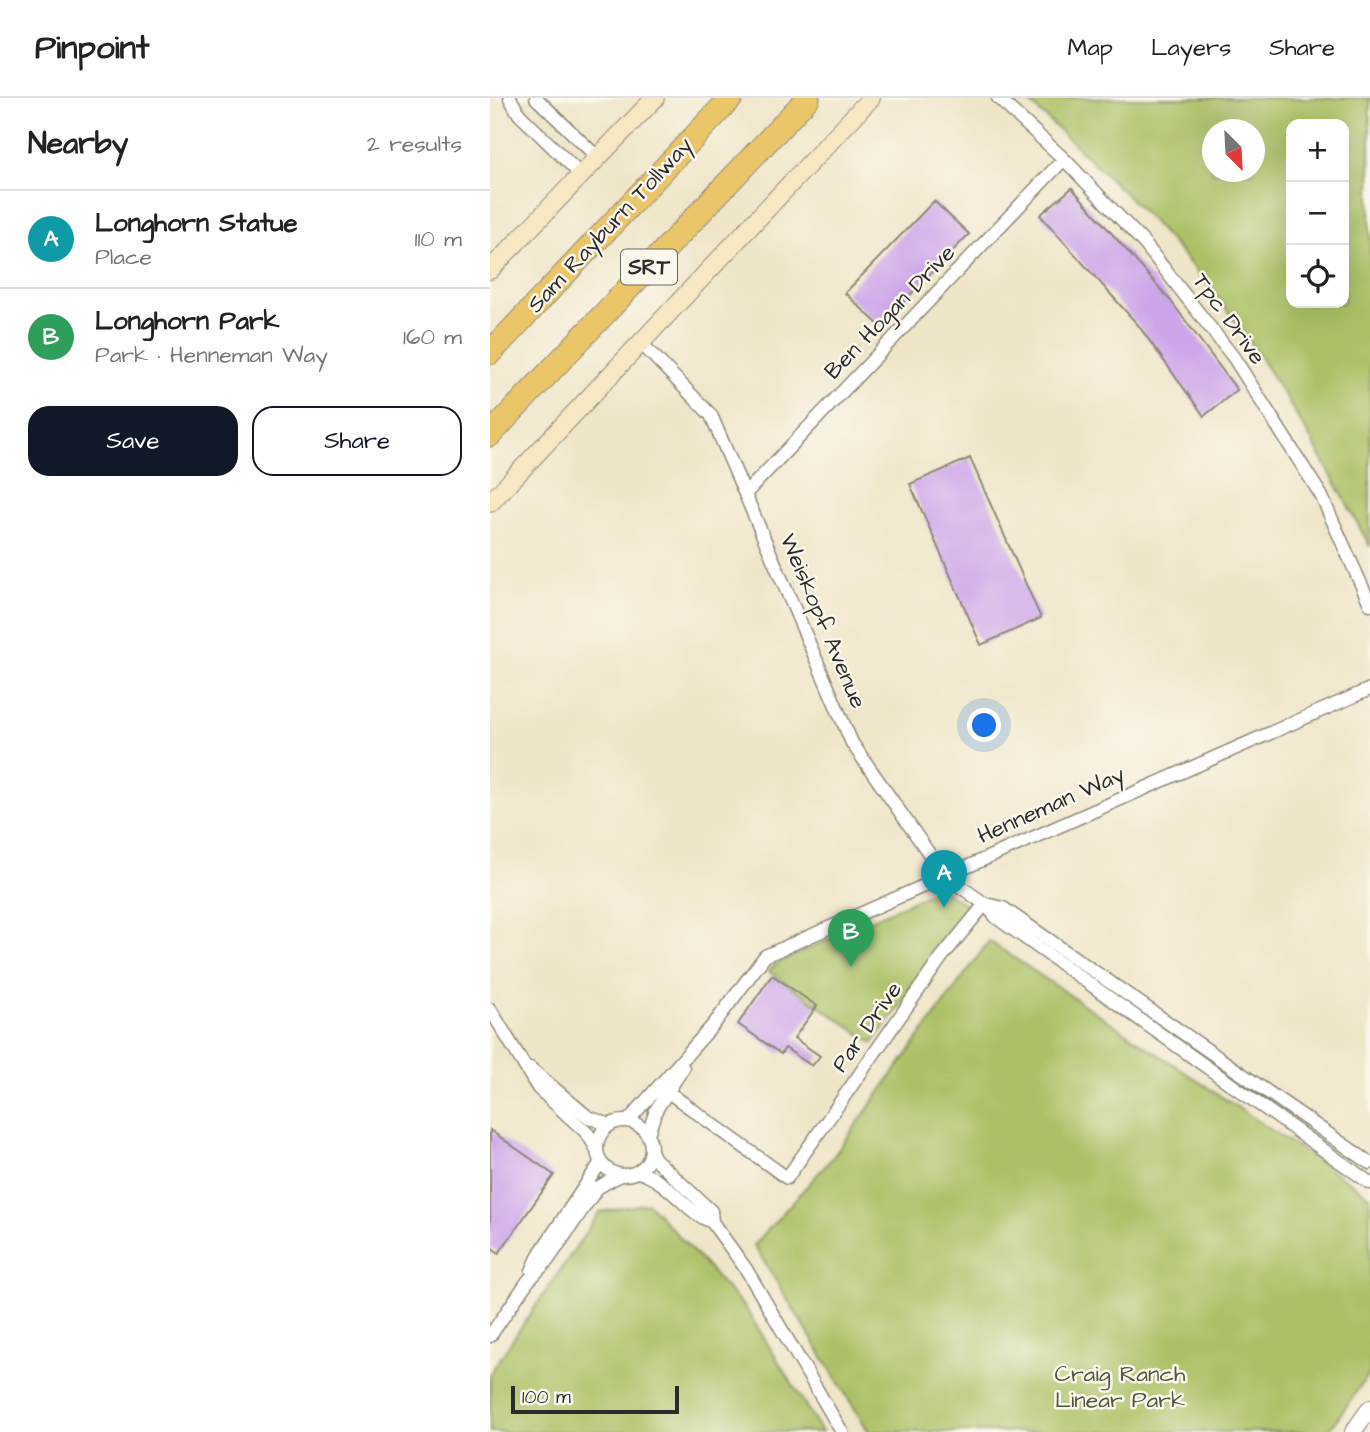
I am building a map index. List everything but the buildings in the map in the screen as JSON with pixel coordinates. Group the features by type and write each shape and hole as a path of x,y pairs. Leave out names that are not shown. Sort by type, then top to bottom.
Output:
{"highway":[{"name":"Sam Rayburn Tollway","path":"490,353 731,98"},
{"name":"SRT","path":"490,435 808,98"}],"main road":[{"path":"490,270 655,98"},
{"path":"490,503 871,98"}],"street":[{"path":"510,98 519,114 580,174"},
{"path":"537,98 597,157"},
{"name":"Tpc Drive","path":"998,98 1064,159 1144,243 1234,358 1321,495 1370,604"},
{"name":"Ben Hogan Drive","path":"745,494 1064,159"},
{"name":"Weiskopf Avenue","path":"640,342 711,415 852,743 944,875 985,904"},
{"name":"Henneman Way","path":"628,1121 704,1035 765,956 1370,688"},
{"path":"985,904 1003,908 1370,1163"},
{"path":"985,904 997,918 1370,1184"},
{"name":"Par Drive","path":"668,1092 787,1178 941,958 985,904"},
{"path":"490,1009 538,1088 588,1133 599,1156 620,1175"},
{"name":"Henneman Way","path":"648,1134 656,1110 704,1035"},
{"path":"527,1066 588,1117 610,1125 628,1121 648,1134 656,1159 710,1211 712,1222 746,1269 842,1432"},
{"path":"490,1336 528,1280 540,1253 599,1156 600,1136 610,1125"},
{"path":"639,1172 651,1150"},
{"path":"528,1280 548,1260 597,1188 620,1175 639,1172 666,1185 701,1218 712,1222"},
{"path":"1353,1432 1370,1408"}],"green space":[{"path":"1025,98 1370,98 1370,547 1303,426 1227,310 1181,253 1105,174"},
{"path":"940,888 972,909 873,1043 768,971 778,963"},
{"name":"Craig Ranch Linear Park","path":"989,941 1370,1196 1370,1372 1328,1432 869,1432 754,1245 833,1157"},
{"path":"648,1203 746,1309 822,1432 490,1432 490,1373 600,1212"}],"place":[{"name":"Longhorn Statue","path":"944,908"},
{"name":"Longhorn Park","path":"851,967"}]}
